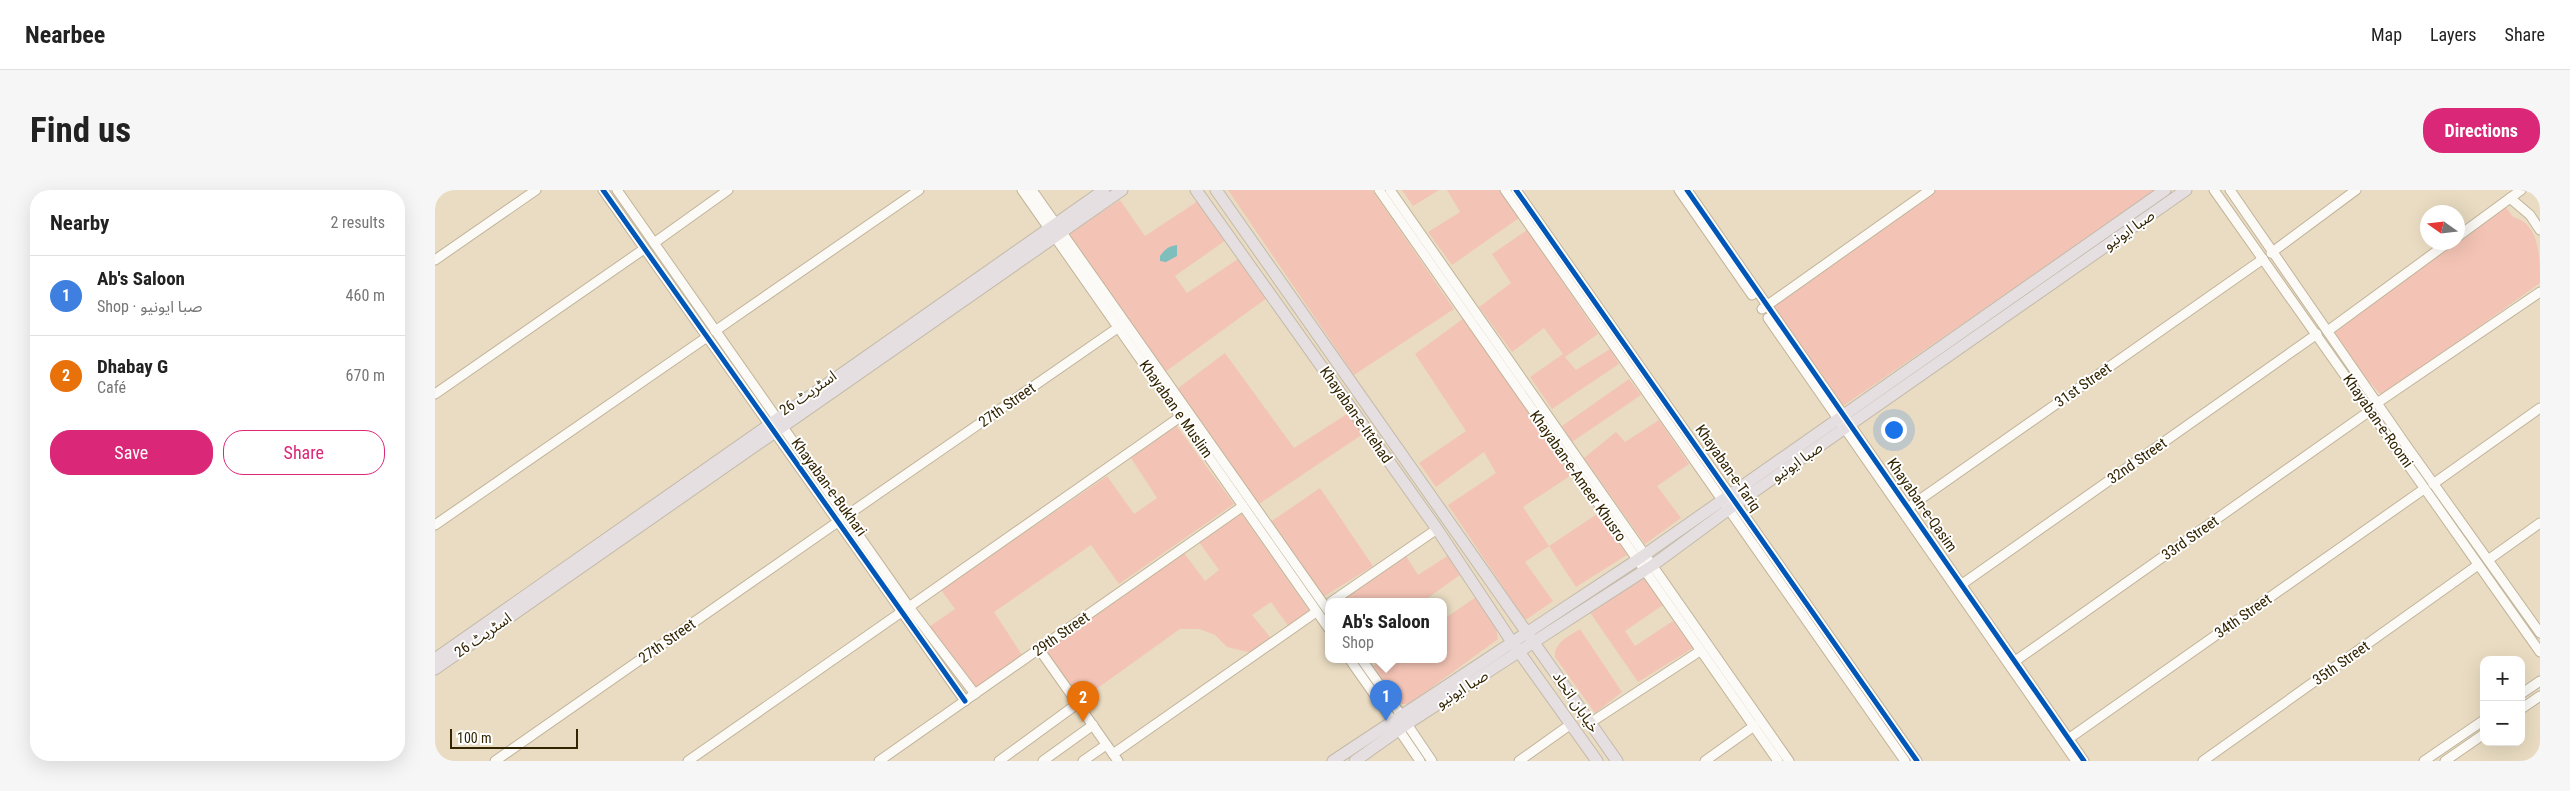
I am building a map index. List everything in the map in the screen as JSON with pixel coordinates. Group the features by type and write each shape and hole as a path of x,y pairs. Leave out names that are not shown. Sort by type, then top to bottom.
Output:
{"main road":[{"name":"اسٹریٹ 26","path":"1055,231 1104,190"},
{"name":"اسٹریٹ 26","path":"435,659 1055,231 1122,190"},
{"name":"Khayaban-e-Ittehad","path":"1196,190 1437,529 1512,642 1597,761"},
{"name":"Khayaban-e-Ittehad","path":"1216,190 1535,642"},
{"name":"صبا ایونیو","path":"1333,761 1520,653 1648,568 1841,417 2165,190"},
{"name":"صبا ایونیو","path":"1355,761 1400,722 1512,642 1641,557 1848,427 2186,190"},
{"name":"اسٹریٹ 26","path":"435,669 775,425"},
{"name":"خیابان اتحاد","path":"1535,642 1617,761"}],"street":[{"path":"435,260 536,190"},
{"name":"Khayaban-e-Bukhari","path":"603,190 707,337 775,425 843,519 975,694"},
{"name":"Khayaban-e-Bukhari","path":"617,190 715,331 775,425"},
{"path":"654,242 728,190"},
{"path":"715,331 919,190"},
{"name":"Khayaban e Muslim","path":"1022,190 1055,231 1095,287 1279,550 1325,624"},
{"name":"Khayaban e Muslim","path":"1032,190 1055,231"},
{"name":"Khayaban-e-Ameer Khusro","path":"1379,190 1485,334"},
{"name":"Khayaban-e-Ameer Khusro","path":"1390,190 1485,334 1641,557 1700,651 1778,761"},
{"name":"Khayaban-e-Tariq","path":"1505,190 1917,761"},
{"name":"Khayaban-e-Tariq","path":"1516,190 1554,243 1905,761"},
{"name":"Khayaban-e-Qasim","path":"1679,190 1690,193 1764,308 2012,663 2065,741 2076,761"},
{"path":"1764,308 1930,190"},
{"name":"Khayaban-e-Roomi","path":"2214,190 2317,334 2374,407 2403,448 2433,484 2540,633"},
{"name":"Khayaban-e-Roomi","path":"2230,190 2271,253 2329,330 2374,407"},
{"path":"2271,253 2356,190"},
{"path":"2465,230 2521,190"},
{"path":"2510,198 2530,216 2540,230"},
{"path":"1536,235 1542,236 1544,230"},
{"path":"1545,248 1547,241 1554,243"},
{"path":"435,394 644,250"},
{"path":"2329,330 2438,250"},
{"name":"31st Street","path":"1905,510 2263,258"},
{"name":"Khayaban e Muslim","path":"1095,287 1119,327 1162,383 1180,417 1209,451 1243,506 1325,603"},
{"name":"33rd Street","path":"2012,663 2540,292"},
{"name":"27th Street","path":"495,761 1119,327"},
{"name":"32nd Street","path":"1959,587 2317,334"},
{"path":"435,525 707,337"},
{"path":"2433,484 2540,408"},
{"path":"909,607 1180,417"},
{"name":"Khayaban-e-Roomi","path":"2403,448 2424,489 2540,652"},
{"name":"34th Street","path":"2065,741 2424,489"},
{"name":"29th Street","path":"879,761 891,758 965,701 1243,506"},
{"name":"Khayaban-e-Bukhari","path":"843,519 900,613 965,701"},
{"path":"2488,560 2540,523"},
{"path":"1339,598 1437,529"},
{"name":"35th Street","path":"2203,761 2478,565"},
{"name":"Khayaban-e-Ameer Khusro","path":"1648,568 1789,761"},
{"path":"1039,649 1115,758 1316,612"},
{"path":"688,761 900,613"},
{"path":"1590,723 1700,651"},
{"path":"1352,663 1432,761"},
{"path":"1364,663 1400,722 1420,761"},
{"path":"2525,691 2540,681"},
{"path":"2525,706 2540,696"},
{"path":"1005,759 1077,704"},
{"path":"2424,761 2480,723"},
{"path":"1519,761 1571,724"},
{"path":"1043,761 1093,726"},
{"path":"1705,761 1754,726"},
{"path":"2445,761 2480,737"},
{"name":"Khayaban-e-Qasim","path":"2065,741 2084,761"},
{"path":"1083,761 1106,745"}],"shaded area":[{"path":"1228,190 1372,190 1454,309 1354,375"},
{"path":"1402,190 1439,190 1413,206"},
{"path":"1447,190 1499,190 1519,218 1452,265 1428,232 1460,212"},
{"path":"1935,190 2157,190 1843,406 1772,306"},
{"path":"1120,200 1145,236 1198,201 1226,240 1175,276 1187,293 1238,259 1267,298 1165,372 1069,233"},
{"path":"2505,206 2513,217 2529,227 2533,234 2539,253 2540,283 2382,396 2365,377 2334,331 2445,250 2465,250 2465,235"},
{"path":"1527,230 1598,334 1565,357 1576,370 1610,349 1619,364 1552,409 1530,377 1563,354 1544,328 1512,352 1479,307 1511,283 1492,254"},
{"path":"1464,318 1573,474 1523,507 1549,546 1525,562 1553,601 1527,619 1523,617 1448,505 1496,473 1484,452 1436,487 1419,463 1466,431 1415,354"},
{"path":"1225,353 1294,448 1347,414 1363,434 1256,506 1177,389"},
{"path":"1629,379 1641,395 1572,442 1562,426"},
{"path":"1659,420 1689,464 1657,486 1681,518 1645,544 1584,458 1616,432 1625,442"},
{"path":"1176,425 1234,504 1119,584 1091,545 994,612 1022,655 975,689 929,627 955,609 941,590 1107,476 1134,514 1157,498 1131,458"},
{"path":"1320,488 1373,566 1323,597 1269,523"},
{"path":"1600,512 1627,555 1576,587 1549,546"},
{"path":"1241,513 1310,612 1289,627 1271,602 1252,615 1271,638 1252,653 1227,647 1215,635 1199,629 1180,629 1081,700 1044,650 1184,553 1205,581 1219,570 1199,542"},
{"path":"1449,555 1460,575 1428,598 1346,598 1406,556 1418,575"},
{"path":"1643,575 1663,605 1625,631 1635,646 1673,621 1693,648 1638,682 1589,611"},
{"path":"1476,597 1496,629 1498,639 1409,704 1397,704 1372,667 1378,663 1447,663 1447,617"},
{"path":"1580,629 1622,692 1595,713 1555,657 1559,644"}],"water":[{"path":"1177,245 1177,256 1166,262 1160,261 1160,256 1165,250"}],"cycle path":[{"path":"603,190 965,701"},
{"path":"1516,190 1917,761"},
{"path":"1687,190 2084,761"}],"place":[{"name":"Ab's Saloon","path":"1386,721"},
{"name":"Dhabay G","path":"1083,722"}]}
